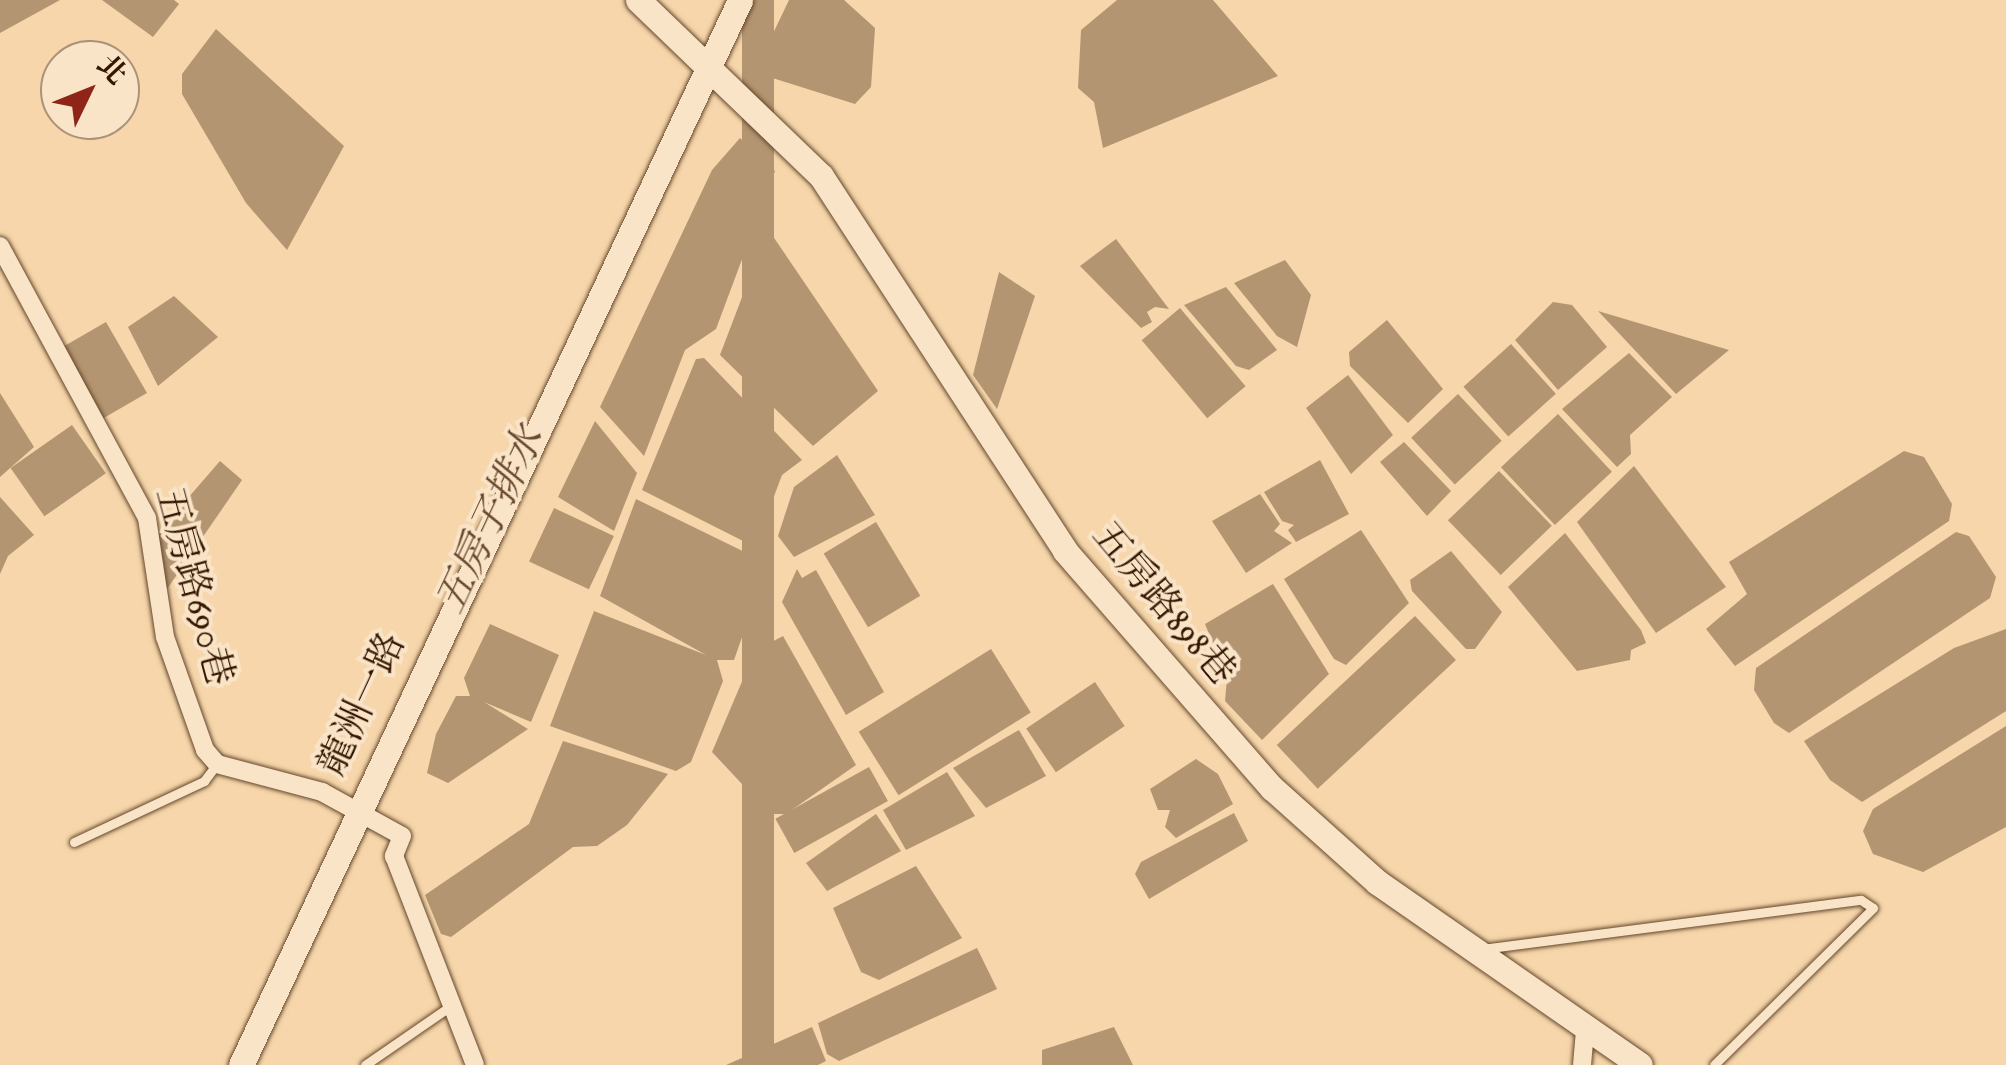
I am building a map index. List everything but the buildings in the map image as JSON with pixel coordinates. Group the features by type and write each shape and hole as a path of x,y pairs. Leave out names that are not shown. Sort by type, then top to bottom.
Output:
{"street":[{"path":"638,0 709,66"},
{"name":"龍洲一路","path":"241,1065 356,810 740,0"},
{"name":"五房路898巷","path":"709,66 822,176 1065,551 1142,646 1272,788 1470,950 1585,1032 1640,1065"},
{"name":"五房路690巷","path":"0,246 48,344 126,467 147,518 165,637 218,764"},
{"path":"218,764 287,776 402,836 394,856 475,1065"},
{"path":"1582,1065 1585,1032"}],"lane":[{"path":"74,842 204,781 218,764"},
{"path":"1470,950 1861,900 1873,908 1714,1065"},
{"path":"365,1065 452,1005"}],"shaded area":[{"path":"0,0 60,0 0,33"},
{"path":"102,0 174,0 179,4 153,37"},
{"path":"742,0 774,0 774,1065 742,1065"},
{"path":"789,0 844,0 875,28 871,87 855,104 763,75 758,65"},
{"path":"1117,0 1213,0 1278,76 1103,148 1094,102 1078,88 1081,30"},
{"path":"216,29 344,146 287,250 246,203 182,94 182,74"},
{"path":"740,138 775,171 716,329 685,350 644,456 600,407 712,170"},
{"path":"768,229 878,391 813,446 720,355"},
{"path":"1116,239 1169,309 1155,307 1147,312 1152,322 1141,328 1080,266"},
{"path":"1285,260 1311,295 1297,347 1277,336 1234,283"},
{"path":"999,272 1035,296 997,409 973,375"},
{"path":"1226,287 1277,350 1249,370 1236,366 1184,305"},
{"path":"174,296 218,337 158,386 128,327"},
{"path":"1553,302 1572,305 1607,347 1558,390 1515,340"},
{"path":"1180,308 1246,386 1207,418 1142,340"},
{"path":"1598,311 1729,350 1676,394"},
{"path":"1387,320 1443,389 1408,423 1350,366 1349,352"},
{"path":"106,322 147,393 99,421 58,350"},
{"path":"1511,344 1556,394 1508,437 1463,387"},
{"path":"1629,353 1672,397 1630,435 1631,454 1617,467 1562,409"},
{"path":"704,358 802,460 782,475 755,547 642,490 696,359"},
{"path":"1348,375 1393,435 1351,474 1306,408"},
{"path":"0,393 34,447 0,477"},
{"path":"1458,394 1502,441 1455,484 1411,438"},
{"path":"1558,414 1612,472 1555,525 1501,467"},
{"path":"595,421 637,473 614,531 558,497"},
{"path":"72,425 106,473 44,516 11,468"},
{"path":"1404,442 1451,491 1427,516 1380,462"},
{"path":"1904,451 1924,457 1952,504 1949,521 1735,666 1706,629 1747,594 1729,562"},
{"path":"837,455 875,515 794,557 778,536 794,487"},
{"path":"1320,460 1349,514 1296,542 1288,530 1294,525 1282,521 1264,492"},
{"path":"220,461 242,480 165,592 155,536"},
{"path":"1634,466 1726,587 1656,633 1577,522"},
{"path":"1499,471 1552,526 1501,575 1448,520"},
{"path":"1260,494 1280,524 1274,531 1292,543 1246,573 1212,521"},
{"path":"0,497 34,535 8,556 0,574"},
{"path":"636,499 759,559 760,586 734,660 717,660 723,681 691,762 676,771 550,726 594,611 706,655 600,596"},
{"path":"554,508 614,536 589,589 529,561"},
{"path":"876,522 920,596 868,627 824,553"},
{"path":"1361,530 1409,603 1346,665 1334,659 1284,579"},
{"path":"1956,532 1969,536 1996,577 1990,598 1789,733 1774,723 1754,690 1756,668"},
{"path":"1565,533 1641,630 1646,643 1631,650 1630,660 1577,671 1508,587"},
{"path":"1451,551 1502,612 1475,649 1466,649 1412,591 1410,580"},
{"path":"797,569 802,578 816,570 884,692 846,715 782,602"},
{"path":"1273,584 1329,674 1262,740 1225,701 1227,678 1205,624"},
{"path":"1415,616 1456,660 1318,789 1277,745"},
{"path":"490,624 559,655 531,722 484,702 528,729 448,783 427,773 436,734 456,696 470,696 464,678"},
{"path":"2006,629 2006,711 1862,802 1830,780 1804,741 1954,648"},
{"path":"783,636 856,765 786,814 770,814 712,752 755,651"},
{"path":"991,649 1031,713 898,795 859,732"},
{"path":"1095,682 1125,726 1056,772 1026,728"},
{"path":"2006,726 2006,827 1923,872 1873,854 1863,831 1873,809"},
{"path":"1019,730 1046,776 986,808 953,768"},
{"path":"563,741 668,774 627,825 597,846 573,847 451,937 441,934 425,895 529,824"},
{"path":"1196,759 1218,774 1233,804 1176,838 1165,827 1170,810 1158,810 1150,789"},
{"path":"869,767 888,801 794,853 775,819"},
{"path":"947,772 975,816 906,850 883,810"},
{"path":"1234,813 1248,841 1149,899 1135,874 1141,862"},
{"path":"876,814 901,851 827,891 806,863"},
{"path":"916,866 962,938 879,980 861,972 833,908"},
{"path":"977,948 997,989 839,1061 827,1054 818,1023"},
{"path":"812,1027 826,1061 818,1065 726,1065"},
{"path":"1114,1027 1133,1065 1042,1065 1042,1050"}],"water label":[{"name":"五房子排水","path":"492,521"}]}
